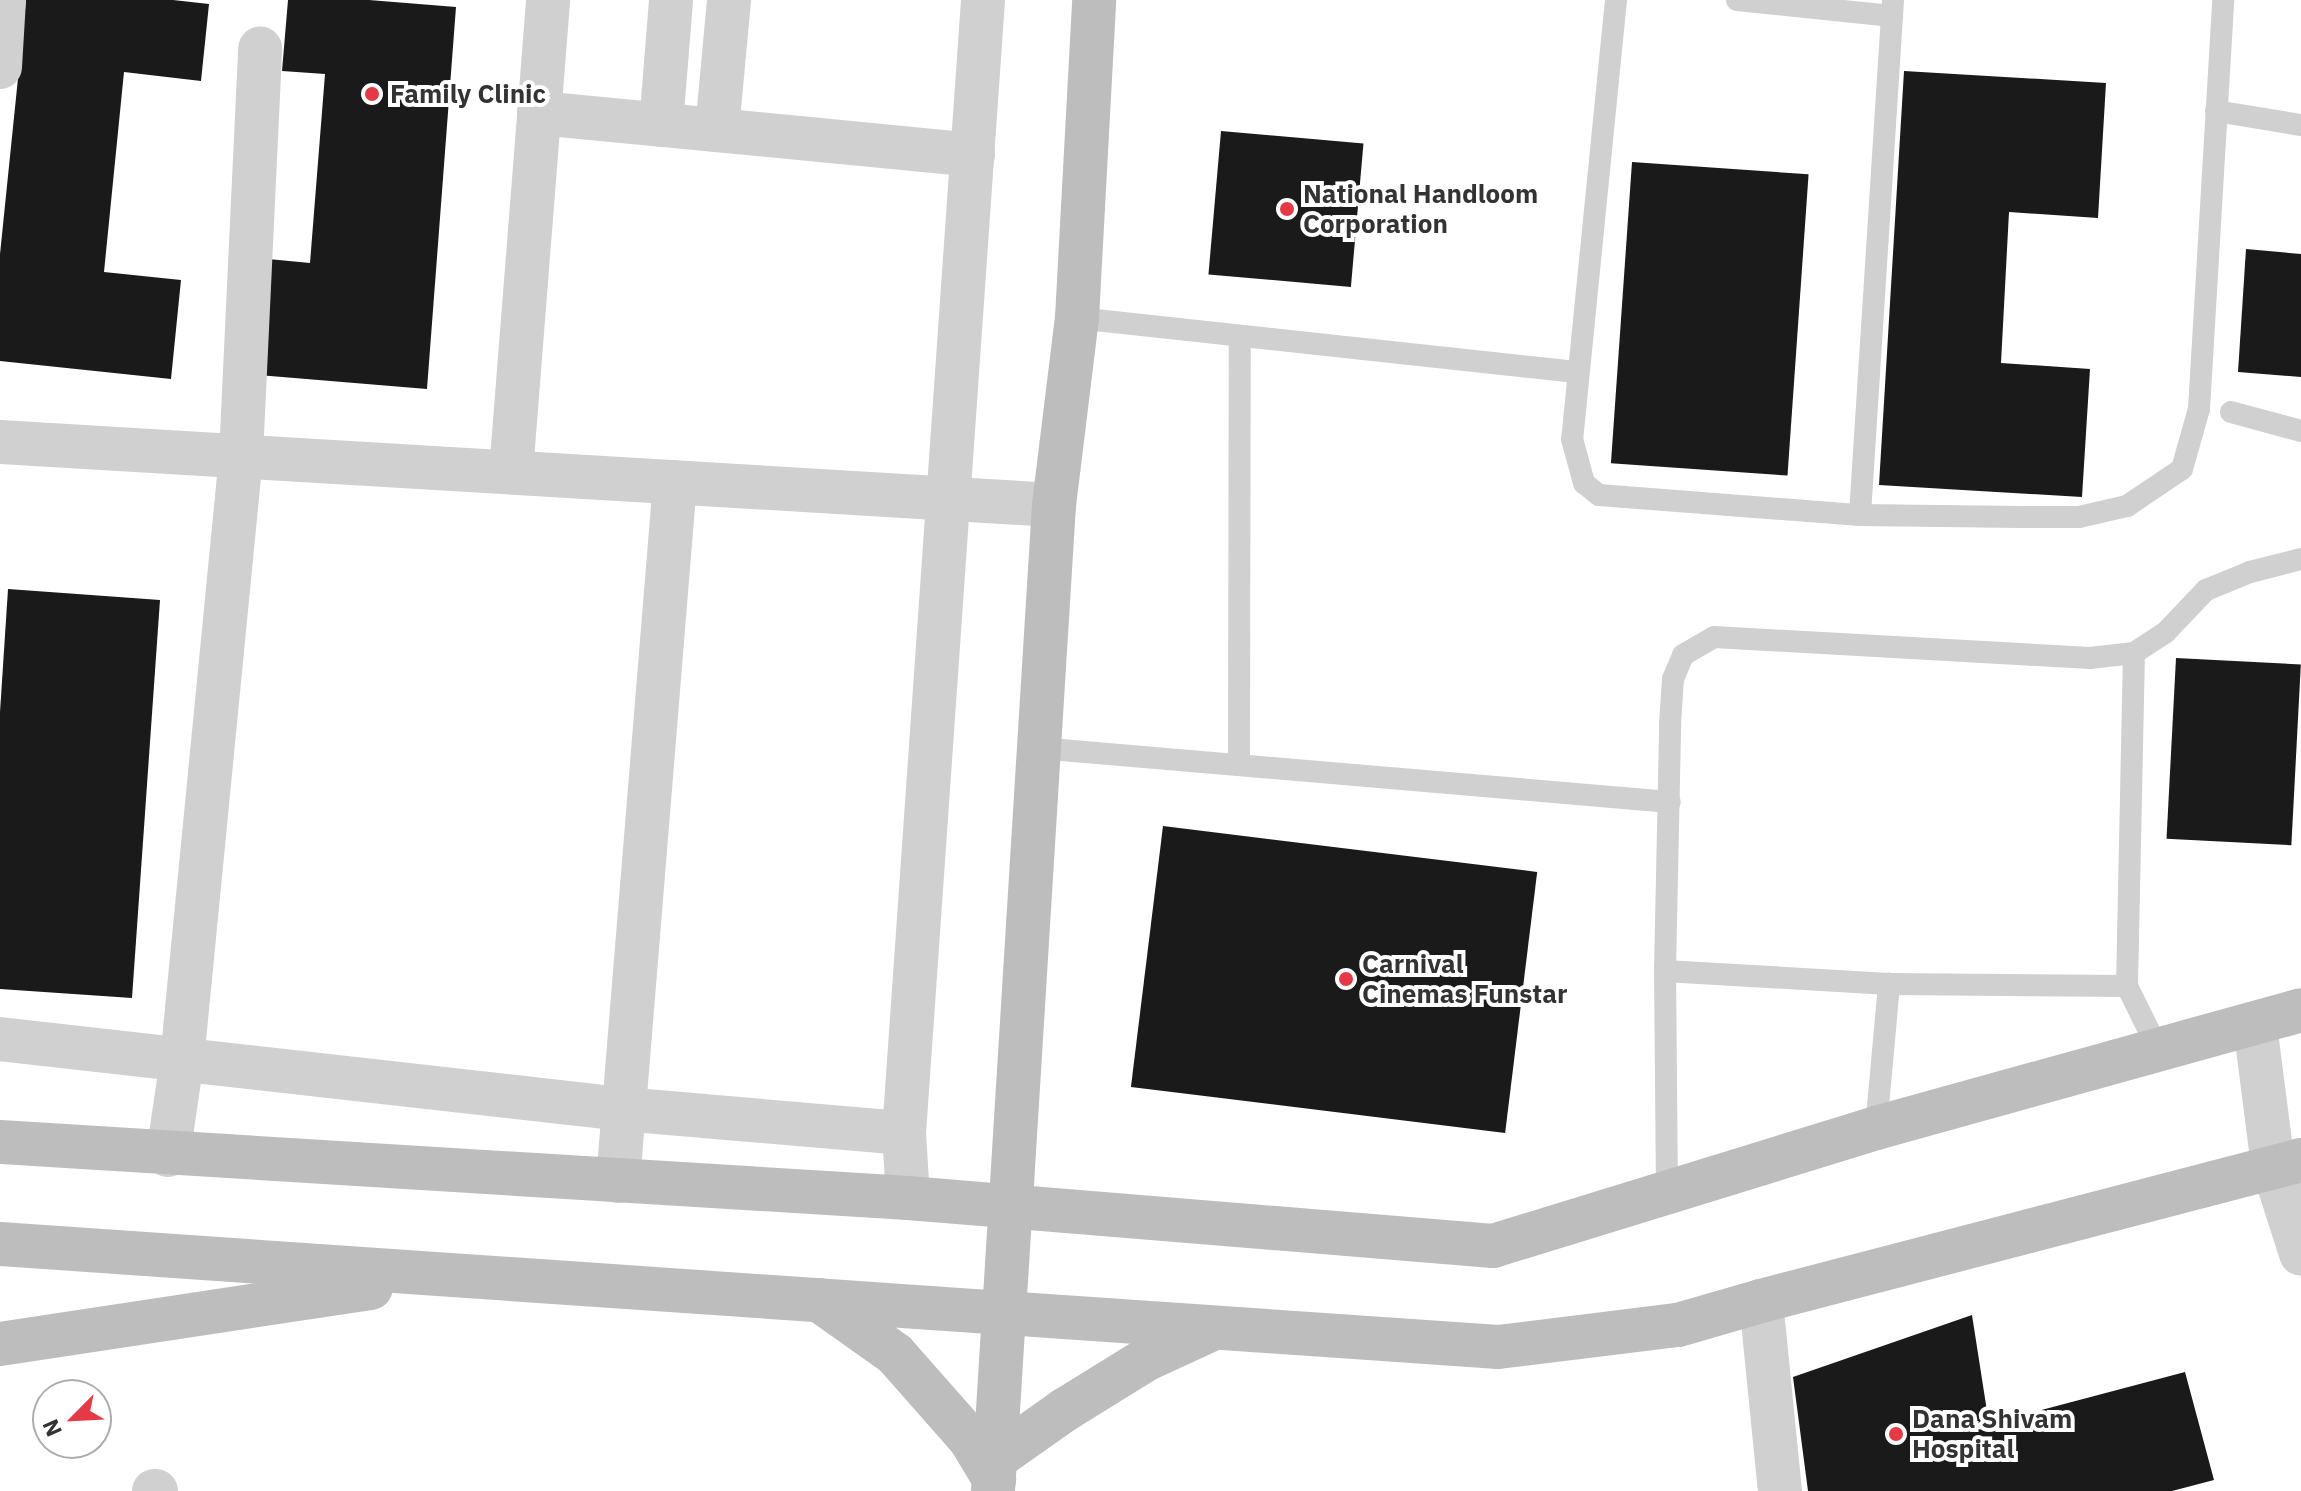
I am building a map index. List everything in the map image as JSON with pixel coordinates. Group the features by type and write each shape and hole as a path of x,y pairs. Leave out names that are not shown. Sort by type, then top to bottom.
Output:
{"street":[{"path":"0,67 4,0"},
{"path":"511,472 548,0"},
{"path":"661,125 671,0"},
{"path":"717,130 729,0"},
{"path":"908,1198 904,1133 983,0"},
{"path":"994,1476 1054,505 1077,318 1094,0"},
{"path":"168,1155 182,1060 241,456 260,48"},
{"path":"539,113 973,155"},
{"path":"0,442 1054,505"},
{"path":"618,1181 675,482"},
{"path":"0,1142 168,1155 1011,1205 1493,1246 1667,1195 1876,1128 2301,1010"},
{"path":"2255,1025 2287,1163 2301,1254"},
{"path":"0,1039 622,1109 904,1133"},
{"path":"0,1244 1498,1347 1678,1325 2287,1163"},
{"path":"0,1344 449,1277"},
{"path":"818,1300 895,1354 970,1439 994,1476"},
{"path":"1761,1301 1780,1491"},
{"path":"994,1476 1066,1409 1147,1359 1217,1327"}],"lane":[{"path":"1616,0 1576,372 1572,439 1584,483 1599,495 1860,515 2079,517 2127,506 2182,469 2199,409 2223,0"},
{"path":"1737,0 1892,8 1860,515"},
{"path":"2216,111 2301,125"},
{"path":"1077,318 1576,372"},
{"path":"1239,765 1240,336"},
{"path":"2231,412 2301,431"},
{"path":"1667,1195 1665,971 1673,679 1683,655 1714,637 2090,658 2134,653 2165,633 2206,590 2250,572 2301,559"},
{"path":"2134,653 2127,986 2158,1049"},
{"path":"1038,748 1670,802"},
{"path":"1665,971 1889,984 2127,986"},
{"path":"1876,1128 1889,984"}],"building":[{"path":"26,0 173,0 209,4 201,81 124,72 104,272 181,280 171,379 0,361 0,254"},
{"path":"288,0 369,0 456,7 427,389 258,375 268,259 310,263 325,74 282,71"},
{"path":"1904,71 2106,83 2098,218 2009,212 2001,363 2090,369 2082,497 1879,485"},
{"name":"National Handloom Corporation","path":"1221,131 1363,143 1351,287 1208,274"},
{"path":"1632,162 1809,174 1788,476 1611,463"},
{"path":"2246,249 2301,254 2301,377 2238,372"},
{"path":"8,589 160,600 132,998 0,989 0,712"},
{"path":"2176,658 2301,665 2291,845 2167,839"},
{"name":"Carnival Cinemas Funstar","path":"1163,826 1537,872 1505,1133 1131,1087"},
{"path":"1972,1315 1989,1424 2185,1372 2214,1480 2172,1491 1808,1491 1793,1377"}],"place":[{"name":"Family Clinic","path":"372,94"},
{"name":"National Handloom Corporation","path":"1287,209"},
{"name":"Carnival Cinemas Funstar","path":"1346,979"},
{"name":"Dana Shivam Hospital","path":"1896,1434"}]}
